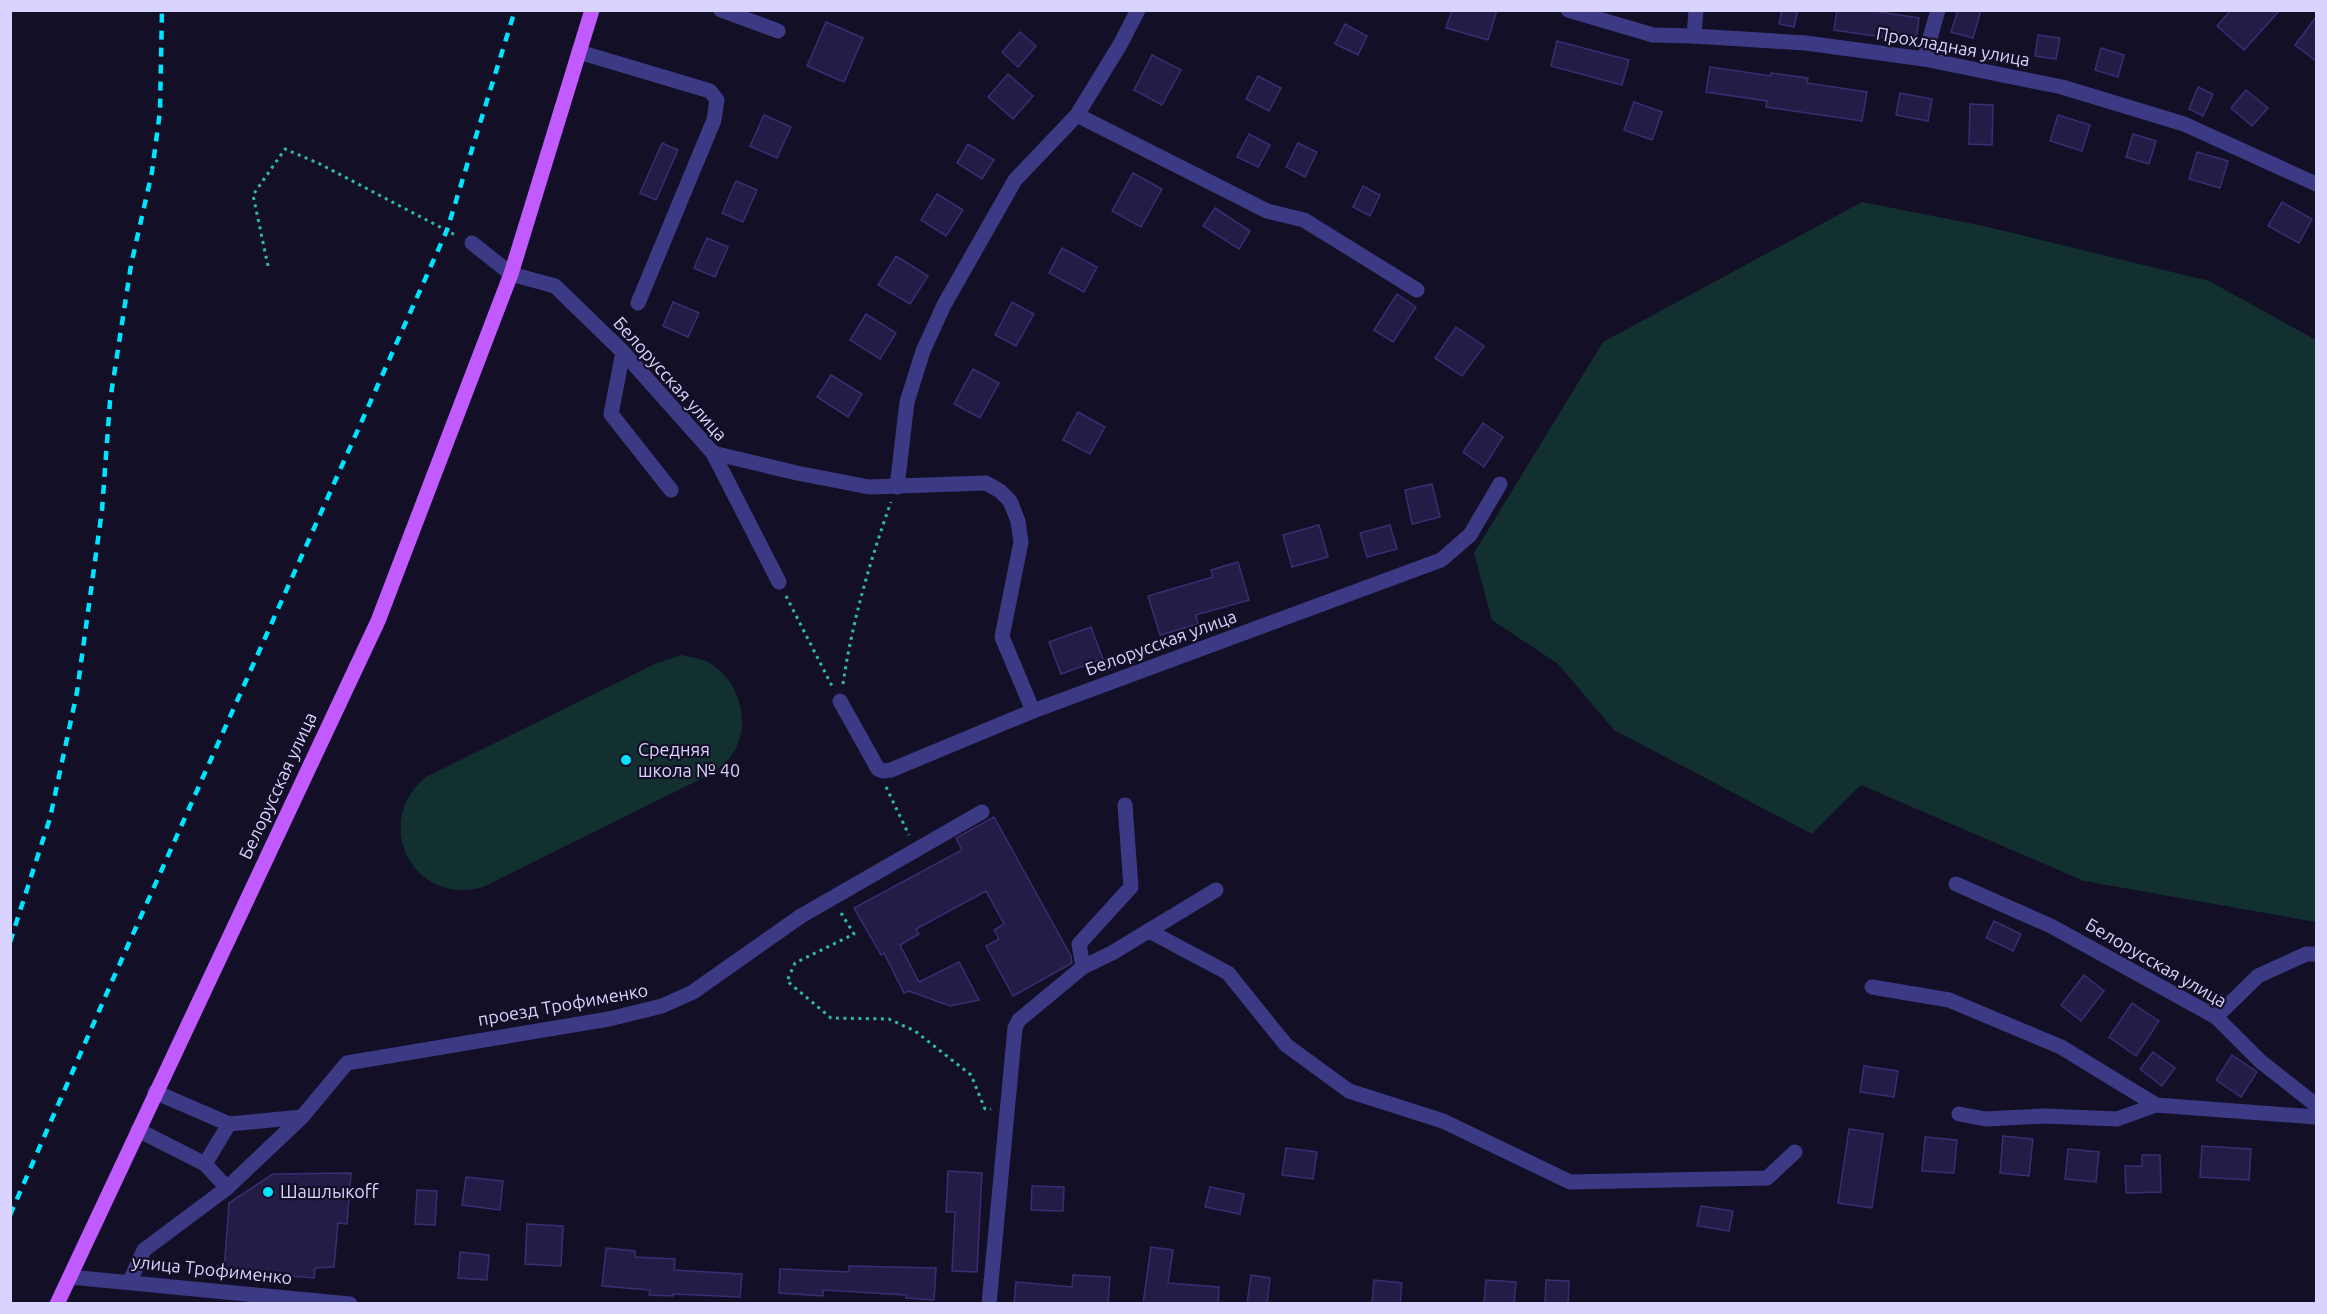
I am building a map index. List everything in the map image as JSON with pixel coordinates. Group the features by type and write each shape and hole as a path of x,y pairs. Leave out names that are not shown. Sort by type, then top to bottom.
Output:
{"main road":[{"name":"Белорусская улица","path":"57,1304 378,621 511,274 592,10"}],"street":[{"path":"721,10 778,31"},
{"path":"897,487 907,402 923,351 944,305 1015,180 1077,115 1121,43 1138,10"},
{"name":"Прохладная улица","path":"1568,10 1653,35 1806,43 1924,59 2062,87 2184,124 2316,184"},
{"path":"1694,36 1696,10"},
{"path":"1924,59 1938,10"},
{"path":"579,52 710,91 717,100 714,120 638,303"},
{"path":"1077,115 1267,211 1304,220 1417,290"},
{"path":"472,243 511,274"},
{"name":"Белорусская улица","path":"511,274 555,286 623,352 713,453 779,582"},
{"path":"623,352 611,414 671,490"},
{"path":"713,453 869,488 941,483 986,483 1000,491 1010,501 1018,521 1021,542 1002,637 1033,711"},
{"name":"Белорусская улица","path":"878,769 891,770 1033,711 1441,560 1470,535 1500,484"},
{"path":"840,701 878,769"},
{"path":"1083,967 1079,944 1131,886 1125,805"},
{"name":"проезд Трофименко","path":"130,1281 144,1250 227,1188 302,1117 347,1063 609,1019 662,1006 693,992 801,916 982,812"},
{"name":"Белорусская улица","path":"1956,884 2051,926 2216,1017 2260,1060 2316,1105"},
{"path":"989,1304 1016,1028 1019,1020 1083,967 1112,953 1216,890"},
{"path":"1149,931 1228,973 1286,1045 1349,1091 1443,1121 1570,1182 1767,1178 1795,1152"},
{"path":"2216,1017 2258,976 2306,954 2316,954"},
{"path":"1872,987 1949,1000 2061,1047 2156,1105"},
{"path":"155,1092 229,1124 302,1117"},
{"path":"1959,1114 1986,1119 2044,1116 2117,1119 2156,1105 2316,1117"},
{"path":"205,1164 229,1124"},
{"path":"138,1130 205,1164 227,1188"},
{"name":"улица Трофименко","path":"70,1277 350,1304"}],"path":[{"path":"268,266 253,195 285,149 320,164 472,243"},
{"path":"840,701 846,659 871,558 897,487"},
{"path":"779,582 840,701"},
{"path":"878,769 916,850"},
{"path":"832,898 854,934 795,963 787,981 831,1018 889,1019 915,1031 971,1075 985,1108 1009,1111"}],"green space":[{"path":"1862,202 1984,226 2209,281 2316,340 2316,922 2084,881 1861,785 1812,834 1614,730 1558,664 1492,620 1474,553 1603,342"},
{"path":"681,655 708,662 729,681 736,693 742,720 741,734 737,747 723,765 711,774 483,887 458,890 436,884 419,873 407,856 401,836 402,816 410,795 426,777 655,664"}],"building":[{"path":"1452,10 1497,10 1488,40 1446,28"},
{"path":"1782,10 1798,10 1794,27 1779,24"},
{"path":"1837,10 1867,10 1919,18 1916,42 1834,30"},
{"path":"1958,10 1981,10 1973,38 1951,32"},
{"path":"2231,10 2280,10 2244,50 2217,26"},
{"path":"2316,17 2316,61 2295,45"},
{"path":"826,22 863,38 844,82 807,66"},
{"path":"1345,24 1367,36 1358,55 1335,44"},
{"path":"1020,32 1036,46 1018,67 1002,52"},
{"path":"2038,35 2060,38 2056,59 2035,56"},
{"path":"1557,41 1629,60 1622,85 1551,66"},
{"path":"2101,48 2124,55 2118,77 2095,70"},
{"path":"1152,55 1181,70 1162,105 1134,90"},
{"path":"1710,67 1771,76 1771,73 1808,78 1807,83 1867,92 1862,121 1766,107 1767,101 1706,92"},
{"path":"1008,74 1033,96 1013,119 988,97"},
{"path":"1258,76 1281,88 1269,111 1246,99"},
{"path":"2198,87 2213,94 2203,116 2189,109"},
{"path":"2246,90 2268,108 2252,126 2231,108"},
{"path":"1900,93 1932,99 1928,121 1896,115"},
{"path":"1634,102 1662,112 1652,140 1624,130"},
{"path":"1970,104 1993,105 1992,145 1969,144"},
{"path":"764,115 791,127 777,158 750,146"},
{"path":"2058,115 2090,125 2082,151 2050,141"},
{"path":"1249,134 1270,145 1258,167 1237,157"},
{"path":"2133,134 2156,141 2149,164 2126,157"},
{"path":"662,143 678,150 656,200 640,193"},
{"path":"1298,143 1317,152 1305,177 1286,167"},
{"path":"968,144 994,160 982,179 957,163"},
{"path":"2197,152 2228,161 2220,188 2189,179"},
{"path":"1133,173 1162,189 1141,227 1112,211"},
{"path":"736,181 757,190 743,222 722,213"},
{"path":"1363,186 1380,195 1370,216 1353,207"},
{"path":"937,194 963,210 946,236 921,220"},
{"path":"2282,202 2312,219 2299,243 2268,226"},
{"path":"1215,208 1250,231 1239,249 1203,226"},
{"path":"707,238 728,247 715,277 694,268"},
{"path":"1062,248 1097,267 1084,292 1049,273"},
{"path":"896,256 928,276 910,304 878,285"},
{"path":"1397,294 1416,307 1393,342 1374,330"},
{"path":"673,302 699,313 688,337 663,326"},
{"path":"1012,302 1034,314 1016,346 995,335"},
{"path":"866,314 896,333 880,359 850,340"},
{"path":"1456,327 1484,346 1462,376 1435,358"},
{"path":"973,369 999,383 980,418 954,404"},
{"path":"831,375 862,394 848,417 817,397"},
{"path":"1078,412 1105,427 1090,454 1063,440"},
{"path":"1483,423 1503,437 1484,467 1463,452"},
{"path":"1432,484 1440,517 1412,524 1405,490"},
{"path":"1319,525 1328,557 1292,567 1283,535"},
{"path":"1390,525 1397,549 1367,557 1360,533"},
{"path":"1238,562 1249,600 1196,615 1198,624 1160,635 1148,596 1213,577 1211,570"},
{"path":"1091,627 1103,659 1061,674 1049,642"},
{"path":"994,817 1071,956 1072,963 1013,996 986,946 999,939 994,930 1004,924 986,891 916,929 919,934 900,945 919,982 959,962 979,1000 950,1006 909,991 904,993 884,953 881,955 854,908 962,850 956,838"},
{"path":"1994,921 2021,934 2013,951 1986,938"},
{"path":"2084,975 2104,991 2081,1021 2061,1005"},
{"path":"2132,1003 2159,1021 2136,1056 2109,1037"},
{"path":"2153,1052 2175,1068 2162,1086 2140,1069"},
{"path":"2232,1055 2257,1072 2241,1097 2216,1080"},
{"path":"1864,1066 1898,1071 1894,1097 1860,1092"},
{"path":"1849,1129 1883,1134 1872,1208 1838,1203"},
{"path":"2003,1136 2033,1139 2029,1176 2000,1173"},
{"path":"1925,1137 1957,1140 1954,1173 1922,1171"},
{"path":"2202,1146 2251,1149 2249,1180 2200,1177"},
{"path":"1286,1148 1317,1152 1313,1179 1282,1175"},
{"path":"2068,1149 2099,1152 2096,1182 2065,1179"},
{"path":"2142,1155 2160,1155 2161,1192 2126,1193 2125,1166 2142,1166"},
{"path":"948,1171 982,1173 977,1272 952,1271 955,1212 946,1212"},
{"path":"351,1173 347,1224 338,1223 334,1267 315,1268 314,1278 224,1271 229,1203 273,1174"},
{"path":"466,1177 503,1181 500,1210 462,1205"},
{"path":"1032,1186 1064,1187 1063,1211 1031,1210"},
{"path":"1210,1187 1244,1194 1240,1214 1205,1207"},
{"path":"417,1190 437,1191 435,1225 415,1224"},
{"path":"1701,1206 1733,1211 1729,1231 1697,1226"},
{"path":"527,1224 563,1226 561,1266 525,1264"},
{"path":"1151,1247 1173,1250 1168,1283 1219,1287 1218,1304 1143,1304"},
{"path":"606,1248 635,1251 635,1257 675,1259 674,1270 742,1274 740,1297 649,1295 650,1290 602,1286"},
{"path":"460,1252 489,1255 487,1280 458,1278"},
{"path":"849,1266 936,1268 934,1300 906,1298 906,1295 823,1290 823,1296 779,1293 780,1269 849,1272"},
{"path":"1073,1275 1110,1277 1108,1304 1014,1304 1016,1282 1072,1287"},
{"path":"1251,1275 1270,1278 1267,1304 1247,1304"},
{"path":"1374,1280 1402,1283 1400,1304 1372,1304"},
{"path":"1486,1280 1516,1282 1514,1304 1484,1304"},
{"path":"1546,1280 1569,1281 1568,1304 1545,1304"}],"railway":[{"path":"10,942 50,818 77,692 102,510 110,401 131,265 152,172 160,111 162,10"},
{"path":"10,1215 447,230 515,10"}],"place":[{"name":"Средняя школа № 40","path":"626,760"},
{"name":"Шашлыкоff","path":"268,1192"}]}
